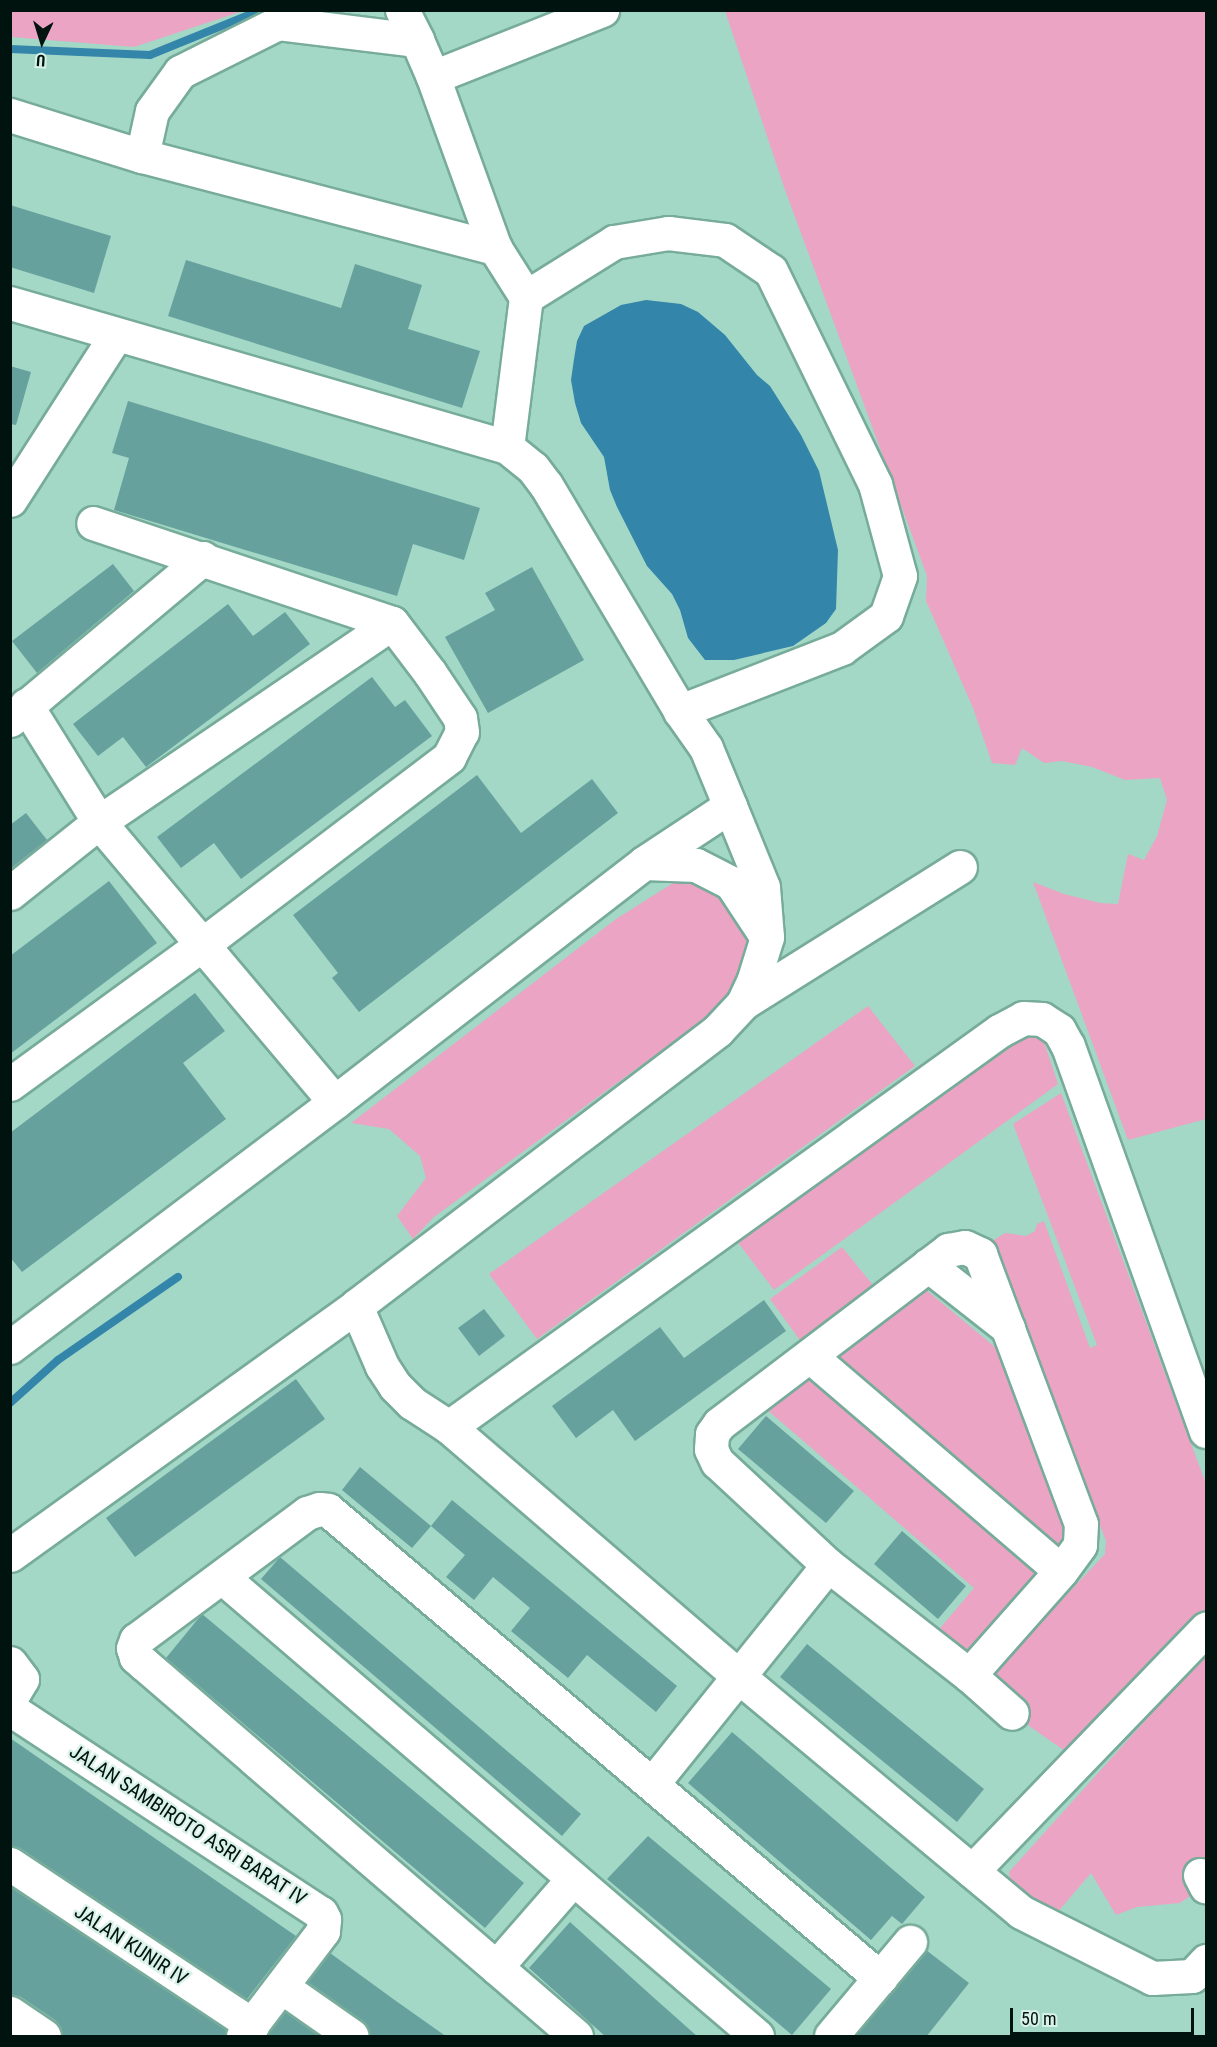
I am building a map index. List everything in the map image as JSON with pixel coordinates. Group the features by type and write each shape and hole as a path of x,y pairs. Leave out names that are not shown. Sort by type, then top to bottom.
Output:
{"street":[{"path":"402,10 433,77 495,248 526,297 507,447"},
{"path":"433,77 602,10"},
{"path":"142,156 152,111 180,72 278,23 417,40"},
{"path":"10,115 142,156 495,248"},
{"path":"526,297 614,242 668,233 725,240 771,271 875,484 900,576 886,616 842,648 680,711"},
{"path":"10,303 507,447 533,468 546,485 680,711 706,748 763,888 767,937 754,979 743,1003"},
{"path":"10,500 116,335"},
{"path":"10,1084 203,944 449,757 462,732 460,718 392,622 93,523"},
{"path":"203,558 18,713 99,822 335,1102"},
{"path":"10,893 99,822 392,622"},
{"path":"10,1347 335,1102 644,863 730,806"},
{"path":"644,863 696,865 731,883 767,937"},
{"path":"10,1555 356,1306 718,1030 743,1003 960,867"},
{"path":"449,1427 990,1038 1023,1018 1042,1019 1059,1030 1068,1046 1206,1431"},
{"path":"969,1675 1061,1571 1080,1545 1081,1524 980,1254 965,1247 948,1250 719,1424 712,1434 711,1449 717,1462 828,1565 969,1675 1012,1713"},
{"path":"356,1306 382,1366 395,1386 412,1403 449,1427 738,1676 1021,1912 1152,1978 1192,1976 1206,1961"},
{"path":"810,1356 1061,1571"},
{"path":"576,2037 136,1657 133,1648 136,1640 307,1513 319,1509 328,1510 880,1978"},
{"path":"652,1784 828,1565"},
{"path":"222,1577 757,2037"},
{"path":"972,1871 1206,1629"},
{"name":"JALAN SAMBIROTO ASRI BARAT IV","path":"10,1709 321,1913 324,1919 323,1931 282,1988"},
{"name":"JALAN KUNIR IV","path":"10,1864 248,2031"},
{"path":"496,1967 573,1879"},
{"path":"831,2037 910,1942"},
{"path":"248,2031 282,1988 351,2037"},
{"path":"10,2013 44,2037"}],"shaded area":[{"path":"10,11 243,11 134,47 11,37"},
{"path":"725,11 1206,11 1206,1119 1128,1140 1033,882 1064,894 1100,903 1118,904 1128,854 1144,860 1157,836 1167,800 1160,778 1125,780 1092,767 1062,761 1044,763 1022,748 1015,765 992,763 973,708 926,601 927,576 784,187"},
{"path":"697,882 717,888 748,939 748,953 730,994 699,1023 434,1217 413,1239 397,1216 426,1178 420,1156 389,1129 351,1123 616,919 673,883"},
{"path":"868,1006 915,1066 537,1339 489,1274"},
{"path":"1031,1035 1044,1042 1058,1084 774,1290 736,1240 1018,1039"},
{"path":"1061,1093 1206,1484 1206,1608 1072,1756 1022,1721 994,1682 994,1672 1105,1554 1106,1541 995,1249 994,1240 1005,1233 1026,1236 1035,1231 1037,1224 1044,1221 1090,1348 1097,1345 1013,1124"},
{"path":"842,1247 877,1290 802,1343 770,1299"},
{"path":"925,1289 1006,1356 1072,1535 1061,1553 837,1360 837,1352"},
{"path":"803,1376 810,1377 1037,1571 1040,1580 967,1657 935,1634 974,1588 765,1408"},
{"path":"1206,1653 1206,1877 1190,1896 1180,1903 1137,1907 1116,1915 1091,1873 1051,1920 1011,1885 1009,1872"}],"water":[{"path":"646,300 681,304 698,312 725,335 757,375 770,386 801,435 819,471 838,550 836,609 826,623 793,646 734,660 705,660 688,638 680,610 672,594 647,566 610,490 604,457 581,423 571,380 577,341 584,326 621,305"}],"building":[{"path":"10,205 111,236 94,293 10,267"},
{"path":"186,260 341,308 355,264 422,285 408,329 480,351 462,408 168,316"},
{"path":"10,366 31,372 16,425 10,424"},
{"path":"128,401 480,508 464,560 413,544 397,596 114,510 129,458 112,453"},
{"path":"113,564 134,591 37,673 12,641"},
{"path":"532,567 584,660 488,713 445,637 495,610 485,593"},
{"path":"228,604 253,636 285,612 310,644 146,767 123,737 98,756 73,724"},
{"path":"372,677 395,707 405,700 432,736 241,879 214,843 181,868 157,837"},
{"path":"477,775 521,833 592,779 618,813 359,1012 332,978 338,973 293,915"},
{"path":"26,813 47,840 10,869 10,825"},
{"path":"109,881 157,943 10,1054 10,956"},
{"path":"195,993 225,1031 183,1063 226,1119 22,1272 10,1257 10,1133"},
{"path":"764,1300 786,1331 635,1441 613,1410 576,1438 552,1406 660,1327 684,1358"},
{"path":"484,1309 505,1336 479,1356 458,1328"},
{"path":"296,1379 325,1419 135,1557 106,1518"},
{"path":"766,1416 854,1491 826,1523 738,1449"},
{"path":"360,1467 431,1526 412,1548 342,1490"},
{"path":"452,1500 677,1686 656,1712 587,1655 568,1678 511,1631 530,1608 493,1577 474,1600 446,1577 465,1555 431,1526"},
{"path":"902,1531 966,1586 938,1619 874,1564"},
{"path":"280,1557 581,1814 562,1836 261,1579"},
{"path":"202,1614 524,1883 485,1928 166,1658"},
{"path":"807,1644 984,1789 957,1822 780,1677"},
{"path":"732,1732 925,1897 902,1924 892,1916 871,1940 688,1783"},
{"path":"10,1738 296,1936 247,1999 20,1848 10,1845"},
{"path":"648,1836 831,1989 792,2035 607,1879"},
{"path":"10,1887 226,2030 225,2037 63,2037 61,2027 55,2020 21,1997 10,1994"},
{"path":"570,1922 698,2037 606,2037 529,1968"},
{"path":"926,1950 969,1983 926,2037 855,2037"},
{"path":"330,1953 447,2037 371,2037 369,2028 363,2021 308,1982"},
{"path":"285,2012 320,2037 266,2037"}],"waterway":[{"path":"10,49 150,55 261,10"},
{"path":"10,1403 58,1360 178,1277"}]}
